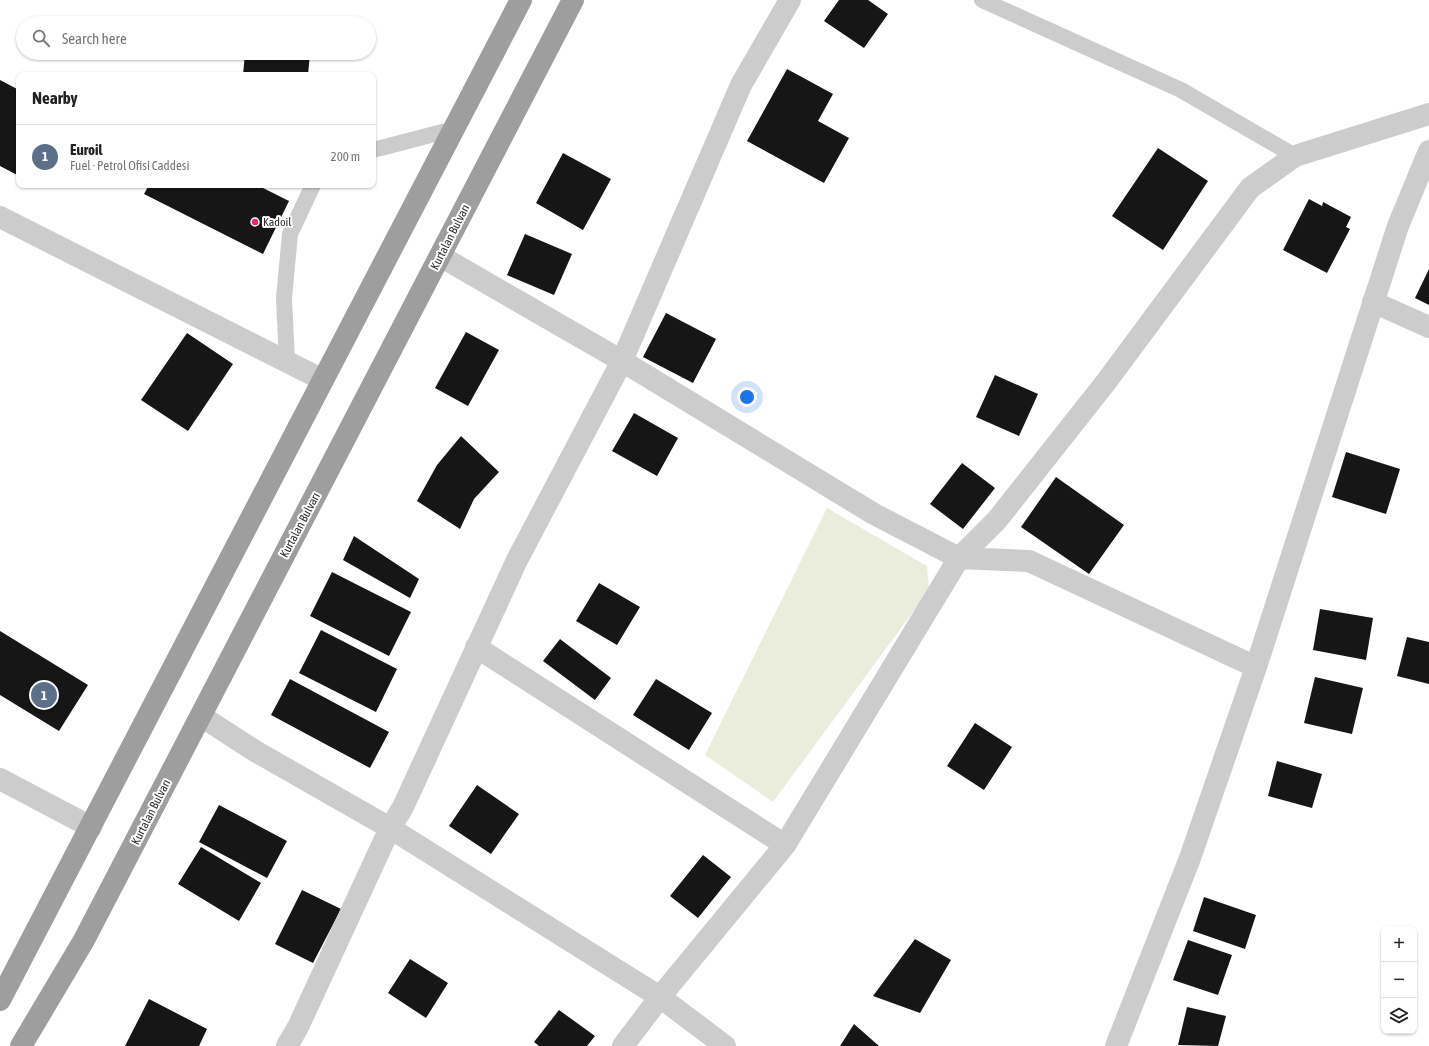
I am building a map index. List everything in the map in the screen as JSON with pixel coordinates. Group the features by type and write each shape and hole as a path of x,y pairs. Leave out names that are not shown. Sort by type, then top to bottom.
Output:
{"highway":[{"path":"0,1000 521,0"},
{"name":"Kurtalan Bulvarı","path":"21,1046 84,940 573,0"}],"street":[{"path":"287,1046 298,1027 390,828 403,807 517,560 622,361 741,85 790,0"},
{"path":"623,1046 660,997 785,845 959,558 997,520 1102,388 1250,188 1295,156 1429,114"},
{"path":"1116,1046 1190,858 1256,667 1398,226 1429,151"},
{"path":"0,217 323,380"},
{"path":"440,256 622,361 874,514 959,558 1029,561 1256,667"},
{"path":"1373,302 1429,327"},
{"path":"476,646 785,845"},
{"path":"201,716 255,751 390,828 660,997 725,1046"},
{"path":"0,779 91,827"}],"lane":[{"path":"982,0 1181,90 1295,156"},
{"path":"376,149 454,129"},
{"path":"288,362 284,298 290,234 312,188"}],"green space":[{"path":"827,508 927,566 929,590 773,802 705,755"}],"building":[{"path":"839,0 868,0 888,14 864,48 824,21"},
{"path":"244,60 309,60 308,72 243,72"},
{"path":"787,69 833,94 818,121 849,138 824,183 747,141"},
{"path":"0,80 16,88 16,174 0,166"},
{"path":"1158,148 1208,181 1163,250 1112,216"},
{"path":"563,153 611,179 583,230 536,203"},
{"path":"147,188 263,188 289,201 263,254 144,194"},
{"path":"1309,199 1322,206 1323,202 1351,217 1346,227 1350,229 1327,273 1283,250"},
{"path":"525,234 572,254 554,295 507,275"},
{"path":"1429,269 1429,305 1415,298"},
{"path":"666,313 716,339 693,383 643,357"},
{"path":"466,332 499,350 468,406 435,388"},
{"path":"187,333 233,364 188,431 141,400"},
{"path":"995,375 1038,394 1019,436 976,417"},
{"path":"634,413 678,438 657,476 612,451"},
{"path":"461,436 499,472 474,499 460,529 417,501 437,465"},
{"path":"1346,452 1400,469 1386,514 1332,497"},
{"path":"962,463 995,488 963,529 930,504"},
{"path":"1056,477 1124,525 1089,574 1021,527"},
{"path":"354,536 419,579 410,598 343,560"},
{"path":"332,572 411,612 389,656 310,616"},
{"path":"599,583 640,607 617,645 576,621"},
{"path":"1320,609 1373,618 1366,660 1313,650"},
{"path":"321,630 397,669 376,712 299,673"},
{"path":"0,631 88,685 59,731 0,695"},
{"path":"1407,637 1429,642 1429,684 1397,676"},
{"path":"560,639 611,678 595,700 543,661"},
{"path":"1315,677 1363,688 1352,734 1304,723"},
{"path":"290,679 389,732 370,768 271,715"},
{"path":"656,679 712,713 689,750 633,715"},
{"path":"975,723 1012,747 984,790 947,766"},
{"path":"1277,761 1322,774 1312,808 1268,796"},
{"path":"477,785 519,814 491,854 449,826"},
{"path":"219,805 287,841 267,878 199,842"},
{"path":"201,847 261,883 239,921 178,884"},
{"path":"703,855 731,877 698,918 670,896"},
{"path":"302,890 341,909 313,963 275,944"},
{"path":"1204,897 1256,915 1245,949 1193,931"},
{"path":"915,939 951,960 920,1013 873,996"},
{"path":"1188,940 1232,955 1218,995 1173,980"},
{"path":"410,959 448,983 426,1018 388,993"},
{"path":"149,999 207,1029 199,1046 125,1046"},
{"path":"1187,1007 1226,1016 1218,1046 1178,1045"},
{"path":"559,1010 595,1036 587,1046 539,1046 534,1042"},
{"path":"854,1024 879,1046 840,1046"}],"place":[{"name":"Kadoil","path":"255,222"},
{"name":"Euroil","path":"44,695"}]}
